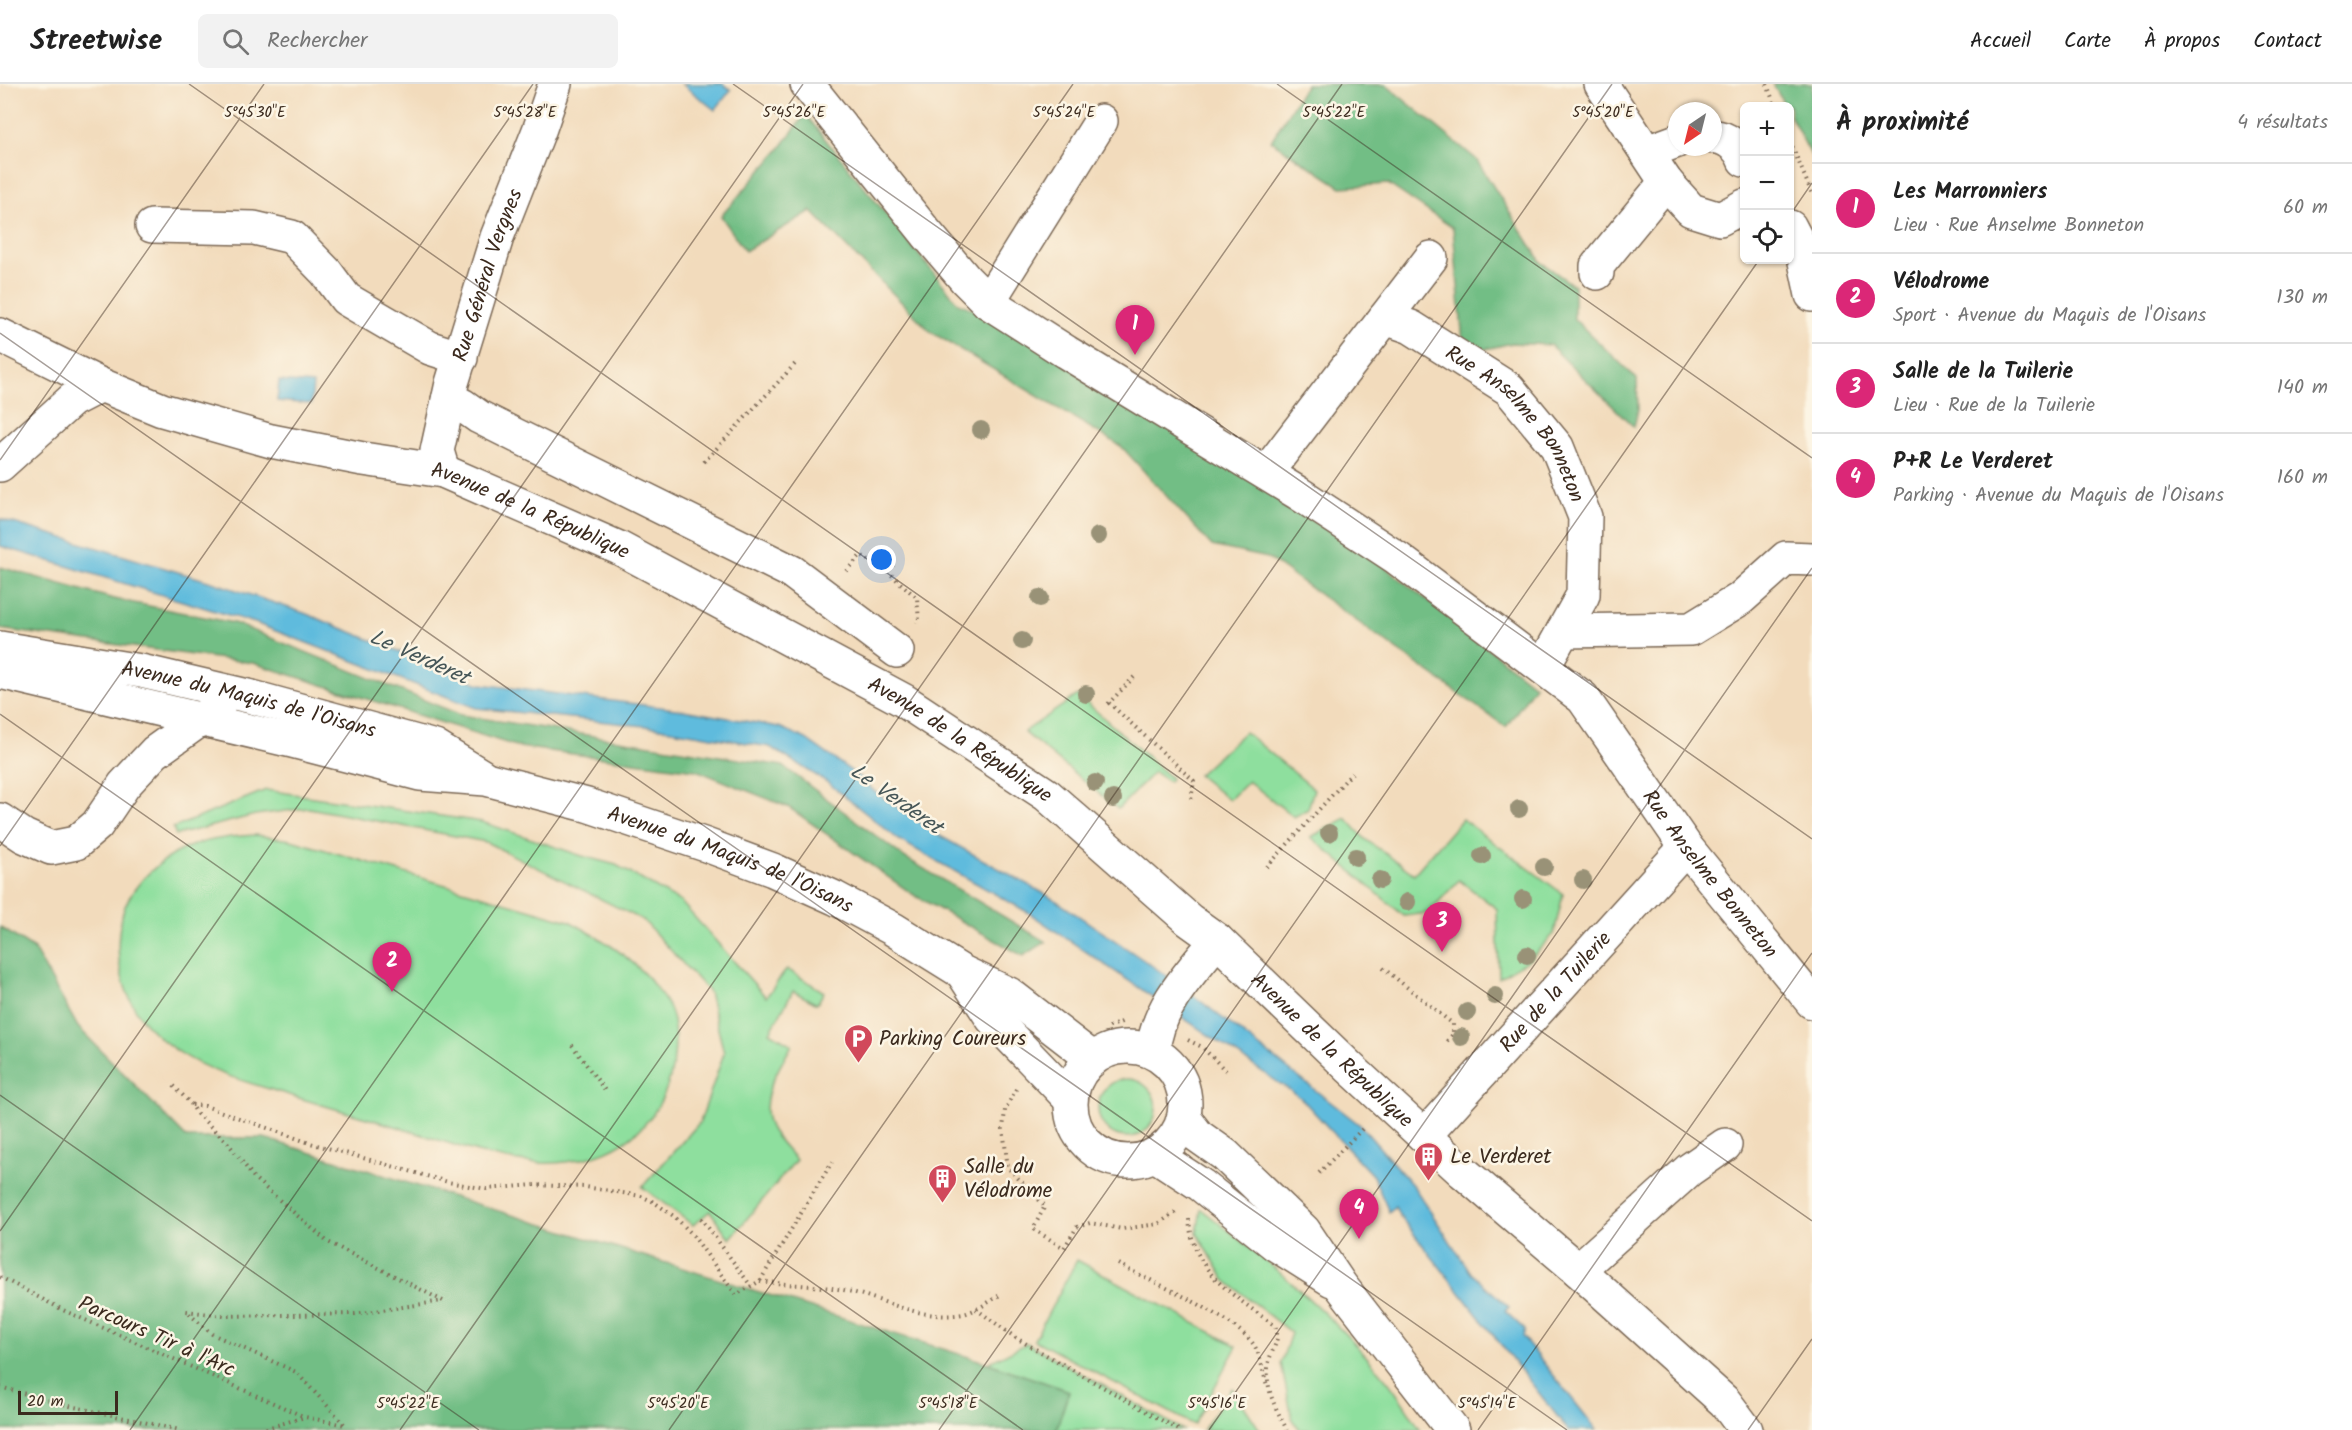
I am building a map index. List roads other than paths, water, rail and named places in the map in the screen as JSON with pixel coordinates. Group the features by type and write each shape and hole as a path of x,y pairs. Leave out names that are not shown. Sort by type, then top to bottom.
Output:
{"street":[{"name":"Rue Général Vergnes","path":"443,471 437,451 448,400 497,237 555,84"},
{"name":"Rue Anselme Bonneton","path":"807,84 927,234 988,302 1266,473 1397,558 1583,698 1686,847 1811,999"},
{"path":"1601,84 1662,146 1666,182 1690,210 1720,219 1740,208"},
{"path":"988,302 1101,120"},
{"path":"1722,138 1741,150 1743,156"},
{"path":"1597,273 1597,266 1666,182"},
{"path":"152,226 255,228 292,237 326,272 346,299 430,348 461,358"},
{"path":"1794,235 1803,252 1812,295"},
{"path":"1266,473 1431,258"},
{"name":"Rue Anselme Bonneton","path":"1385,318 1411,327 1509,389 1557,447 1585,517 1583,595 1543,667"},
{"name":"Avenue de la République","path":"0,335 101,385 162,410 271,441 363,459 443,471 619,548 903,700 1047,795 1189,920 1217,940 1424,1136 1725,1402 1746,1430"},
{"path":"0,465 72,400 101,385"},
{"path":"448,400 792,572 897,651"},
{"path":"1563,631 1691,629 1740,599 1786,558 1812,559"},
{"name":"Avenue du Maquis de l'Oisans","path":"0,648 141,671 435,747 486,779"},
{"name":"Avenue du Maquis de l'Oisans","path":"0,672 420,774 486,779 587,806 773,870 835,898 893,929 962,972 1009,994 1092,1058"},
{"path":"0,820 24,836 51,848 76,843 97,825 124,784 155,752 217,707 252,698"},
{"name":"Rue de la Tuilerie","path":"1424,1136 1686,847"},
{"path":"1153,1052 1154,1035 1163,1016 1189,973 1217,940"},
{"name":"Avenue du Maquis de l'Oisans","path":"962,972 992,1018 1070,1099"},
{"path":"1132,1046 1153,1052 1167,1061 1178,1074 1184,1090 1184,1118 1178,1133 1155,1155 1136,1161 1116,1160 1097,1153 1081,1138 1072,1120 1070,1099 1077,1077 1092,1058 1110,1048 1132,1046"},
{"path":"1184,1118 1198,1136 1225,1155 1304,1231 1341,1286 1453,1430"},
{"path":"1578,1270 1689,1170 1725,1146"},
{"path":"1155,1155 1201,1185 1275,1244 1341,1286"}],"water":[{"path":"682,84 723,84 731,90 715,110"},
{"path":"279,381 313,384 311,404 277,401"},
{"name":"Le Verderet","path":"0,519 215,583 304,613 480,684 683,710 779,727 806,739 861,778 875,792 940,836 1052,898 1176,982 1360,1125 1414,1187 1471,1273 1509,1307 1505,1311 1525,1330 1523,1337 1597,1430 1568,1430 1399,1215 1395,1206 1389,1212 1373,1176 1301,1098 1029,913 899,840 827,782 770,747 654,727 476,708 255,623 0,546"}],"place":[{"name":"Les Marronniers","path":"1135,355"},
{"name":"Salle de la Tuilerie","path":"1442,952"},
{"name":"Vélodrome","path":"392,992"},
{"name":"Parking Coureurs","path":"858,1064"},
{"name":"Le Verderet","path":"1429,1182"},
{"name":"Salle du Vélodrome","path":"943,1204"},
{"name":"P+R Le Verderet","path":"1359,1239"}]}
